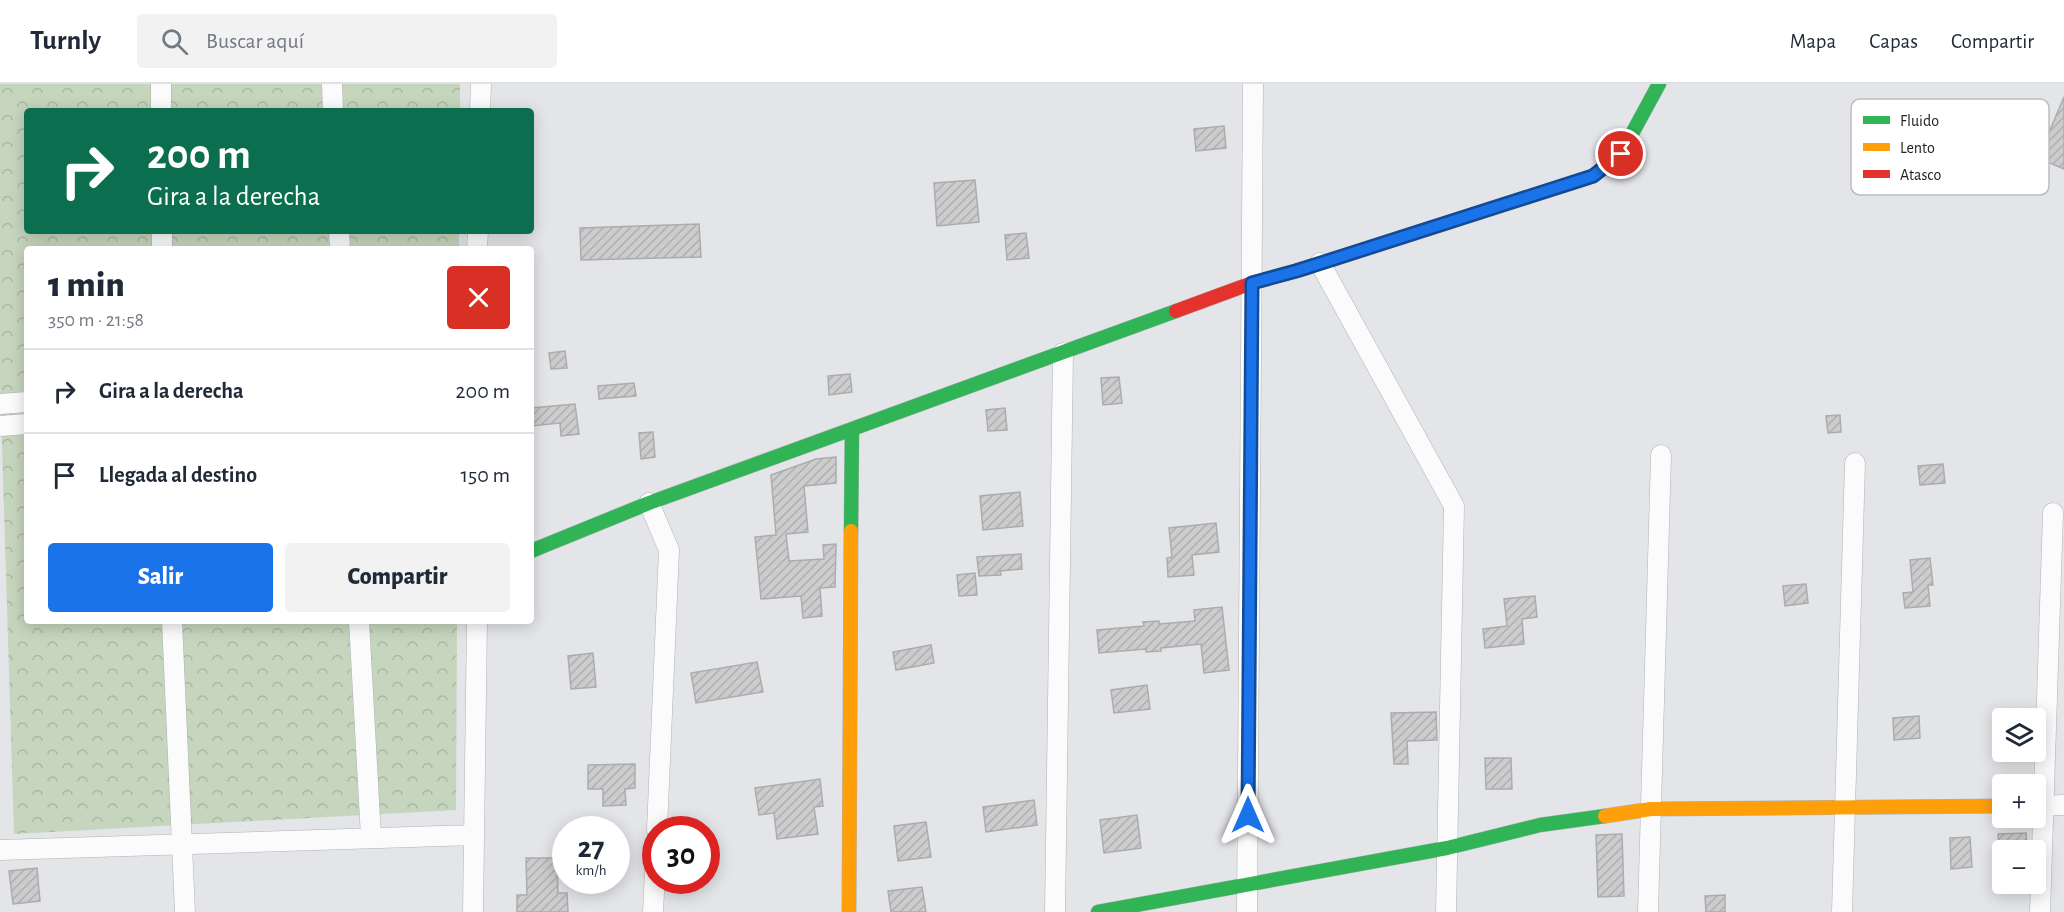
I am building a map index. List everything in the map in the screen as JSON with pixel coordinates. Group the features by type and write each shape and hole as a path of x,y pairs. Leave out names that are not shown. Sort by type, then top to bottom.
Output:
{"street":[{"path":"161,84 161,108"},
{"path":"332,84 333,108"},
{"path":"480,108 481,84"},
{"path":"1247,912 1253,84"},
{"path":"534,550 649,503 1252,283 1320,264 1593,176 1621,154 1659,84"},
{"path":"1320,264 1454,506 1446,912"},
{"path":"1055,912 1063,353"},
{"path":"0,404 24,402"},
{"path":"0,426 24,424"},
{"path":"849,912 852,429"},
{"path":"1648,912 1661,455"},
{"path":"1842,912 1855,463"},
{"path":"649,503 669,550 658,816"},
{"path":"2041,774 2053,513"},
{"path":"172,624 185,912"},
{"path":"359,624 371,837"},
{"path":"473,912 477,624"},
{"path":"1098,912 1447,848 1540,825 1651,809 1992,806"},
{"path":"2046,806 2064,806"},
{"path":"2039,828 2040,912"},
{"path":"0,850 473,835"},
{"path":"653,912 654,894"}],"green space":[{"path":"0,84 460,84 460,108 24,108 24,234 459,234 459,246 24,246 24,624 457,624 456,810 14,834 0,380"}],"building":[{"path":"2064,97 2064,169 2049,163 2049,132"},
{"path":"1224,126 1226,148 1196,151 1194,129"},
{"path":"975,180 979,222 937,226 934,183"},
{"path":"699,224 701,257 581,260 580,228"},
{"path":"1026,233 1029,258 1007,260 1005,235"},
{"path":"565,351 567,368 551,369 549,353"},
{"path":"850,374 852,392 829,395 828,376"},
{"path":"1119,377 1122,403 1103,405 1101,378"},
{"path":"634,383 636,396 599,399 598,386"},
{"path":"575,404 579,434 561,436 560,423 534,426 534,408"},
{"path":"1005,408 1007,430 988,431 986,410"},
{"path":"1840,415 1841,432 1828,433 1826,416"},
{"path":"653,432 655,457 641,459 639,433"},
{"path":"836,457 836,483 804,486 808,532 786,534 789,561 824,559 823,545 836,544 835,587 820,588 822,616 803,618 801,596 761,599 755,537 776,535 771,475 816,459"},
{"path":"1943,464 1945,483 1920,485 1918,466"},
{"path":"1020,492 1023,526 983,530 980,496"},
{"path":"1216,523 1219,552 1192,555 1194,575 1168,577 1167,558 1172,557 1169,528"},
{"path":"1021,554 1022,569 1000,571 1001,575 979,576 977,557"},
{"path":"1930,558 1933,585 1928,585 1930,606 1905,608 1903,593 1913,592 1910,560"},
{"path":"975,573 977,595 959,596 957,575"},
{"path":"1806,584 1808,603 1785,606 1783,586"},
{"path":"1535,596 1537,617 1522,619 1524,644 1485,648 1483,629 1507,626 1504,599"},
{"path":"1222,607 1229,670 1204,673 1201,644 1161,648 1161,651 1146,652 1146,649 1099,653 1097,630 1144,626 1143,622 1159,621 1159,624 1195,621 1194,610"},
{"path":"931,645 934,663 896,670 893,652"},
{"path":"593,653 596,687 571,689 568,656"},
{"path":"757,662 763,692 696,703 691,673"},
{"path":"1147,685 1150,709 1114,713 1111,690"},
{"path":"1436,712 1437,740 1407,741 1408,764 1394,764 1391,713"},
{"path":"1919,716 1920,738 1894,740 1893,718"},
{"path":"1485,758 1511,758 1512,789 1486,789"},
{"path":"635,764 635,788 625,789 626,805 603,806 603,789 588,789 588,765"},
{"path":"820,779 823,806 814,807 818,834 777,839 774,813 759,815 755,788"},
{"path":"1034,800 1037,825 986,832 983,807"},
{"path":"1137,815 1141,848 1104,853 1100,820"},
{"path":"926,822 931,857 898,861 894,826"},
{"path":"2026,833 2027,840 1998,840 1998,834"},
{"path":"1622,834 1624,896 1598,897 1596,835"},
{"path":"1970,837 1972,867 1951,869 1950,838"},
{"path":"526,858 552,858 552,894 567,894 568,912 517,912 517,895 527,895"},
{"path":"37,868 40,901 13,904 9,871"},
{"path":"922,887 926,912 891,912 888,891"},
{"path":"1725,895 1725,912 1706,912 1705,896"}],"traffic: fast":[{"path":"1581,180 1593,176 1621,154 1659,84"},
{"path":"534,550 649,503 1176,311"},
{"path":"851,531 852,429"},
{"path":"1098,912 1447,848 1540,825 1605,816"}],"traffic: slow":[{"path":"1306,268 1581,180"},
{"path":"849,912 851,531"},
{"path":"1605,816 1651,809 1992,806"}],"traffic: jam":[{"path":"1176,311 1252,283 1306,268"}],"route":[{"path":"1248,815 1252,283 1593,176 1621,154"}]}
